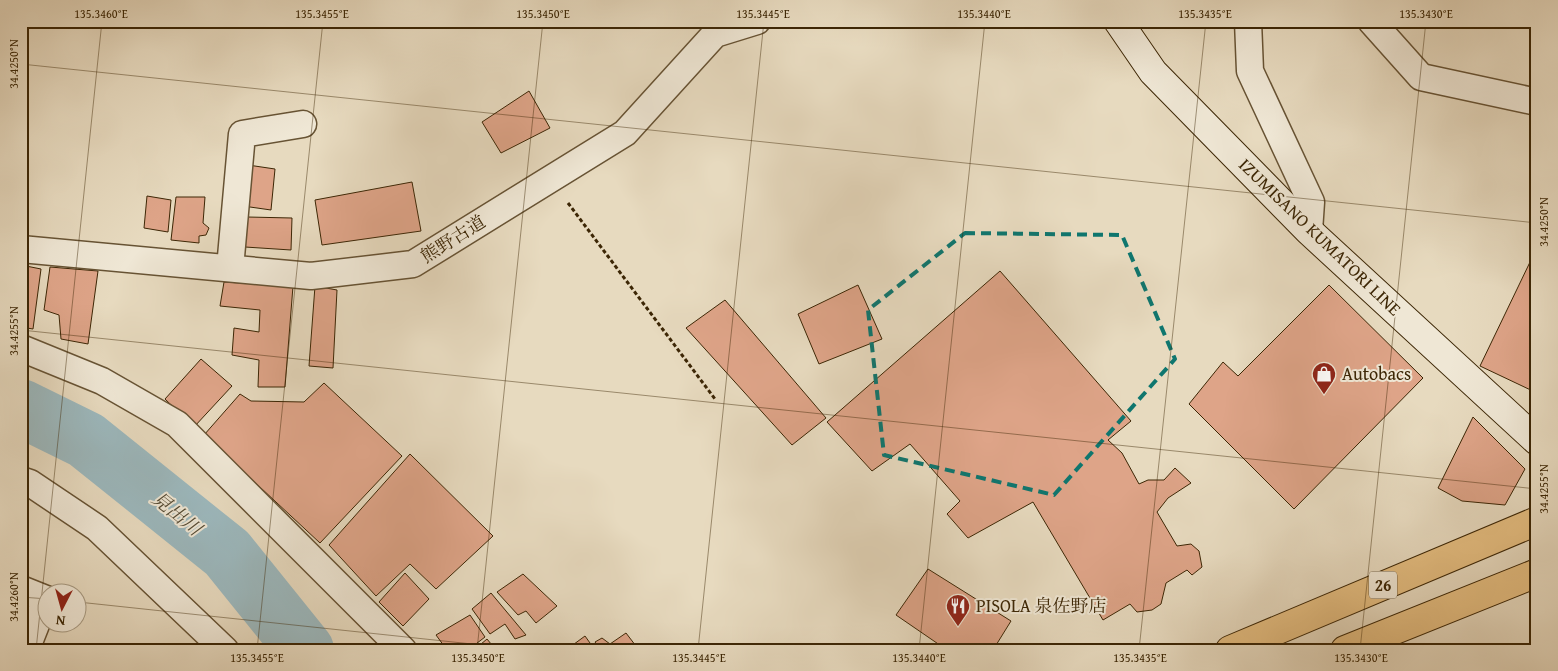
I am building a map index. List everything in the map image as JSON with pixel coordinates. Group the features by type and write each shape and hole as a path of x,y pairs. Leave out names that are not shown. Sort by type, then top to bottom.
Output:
{"highway":[{"name":"26","path":"1230,650 1537,521"},
{"path":"1345,650 1537,573"}],"main road":[{"name":"IZUMISANO KUMATORI LINE","path":"1118,21 1153,72 1309,231 1537,441"}],"street":[{"name":"熊野古道","path":"21,249 311,276 413,264 625,133 715,34 758,21"},
{"path":"1248,21 1250,71 1310,202 1309,231"},
{"path":"1371,21 1421,77 1537,102"},
{"path":"230,268 242,134 303,124"},
{"path":"21,348 102,381 178,424 403,650"},
{"path":"21,480 97,528 225,650"},
{"path":"21,589 46,599 26,650"}],"path":[{"path":"550,179 715,399"}],"highlighted area":[{"path":"965,233 1122,235 1175,359 1054,495 884,455 868,310"}],"building":[{"path":"21,21 35,21 21,31"},
{"path":"529,91 550,128 501,153 482,122"},
{"path":"248,165 275,169 271,210 243,206"},
{"path":"412,182 421,231 322,245 315,200"},
{"path":"147,196 171,200 168,232 144,228"},
{"path":"176,197 205,197 203,223 209,228 206,235 199,236 199,243 171,240"},
{"path":"247,217 292,218 291,250 245,247"},
{"path":"1531,260 1537,262 1537,393 1480,366"},
{"path":"21,265 41,269 33,329 21,327"},
{"path":"50,267 98,271 88,344 61,339 59,315 44,310"},
{"path":"1000,271 1131,421 1108,440 1122,453 1139,484 1148,480 1164,480 1175,468 1191,483 1168,498 1157,512 1177,546 1191,544 1199,551 1202,567 1192,575 1187,570 1166,583 1161,604 1152,610 1137,612 1130,604 1103,620 1033,502 968,538 947,514 960,501 910,444 872,471 827,422"},
{"path":"224,282 293,286 285,387 258,387 259,360 232,355 234,328 259,332 260,310 220,306"},
{"path":"858,285 882,339 819,364 798,314"},
{"path":"1329,285 1423,378 1294,509 1189,404 1223,362 1238,376"},
{"path":"315,286 337,290 333,368 309,366"},
{"path":"725,300 826,418 792,445 686,328"},
{"path":"201,359 232,386 194,427 165,399"},
{"path":"324,383 402,456 320,543 204,435 240,394 251,401 304,402"},
{"path":"1473,417 1525,469 1505,505 1462,501 1438,488"},
{"path":"410,454 493,536 436,589 410,564 376,596 329,545"},
{"path":"928,569 1011,621 993,650 947,650 896,615"},
{"path":"405,573 429,599 403,626 379,602"},
{"path":"523,574 557,606 536,623 526,611 518,615 497,592"},
{"path":"491,593 526,635 515,639 505,624 490,634 472,609"},
{"path":"470,615 485,637 468,650 447,650 436,635"},
{"path":"626,633 639,650 601,650 595,642 602,638 610,644"},
{"path":"585,636 595,650 566,650"},
{"path":"487,639 496,650 474,650"}],"waterway":[{"name":"見出川","path":"21,408 86,440 227,553 305,650"}],"place":[{"name":"Autobacs","path":"1324,395"},
{"name":"PISOLA 泉佐野店","path":"958,627"}]}
